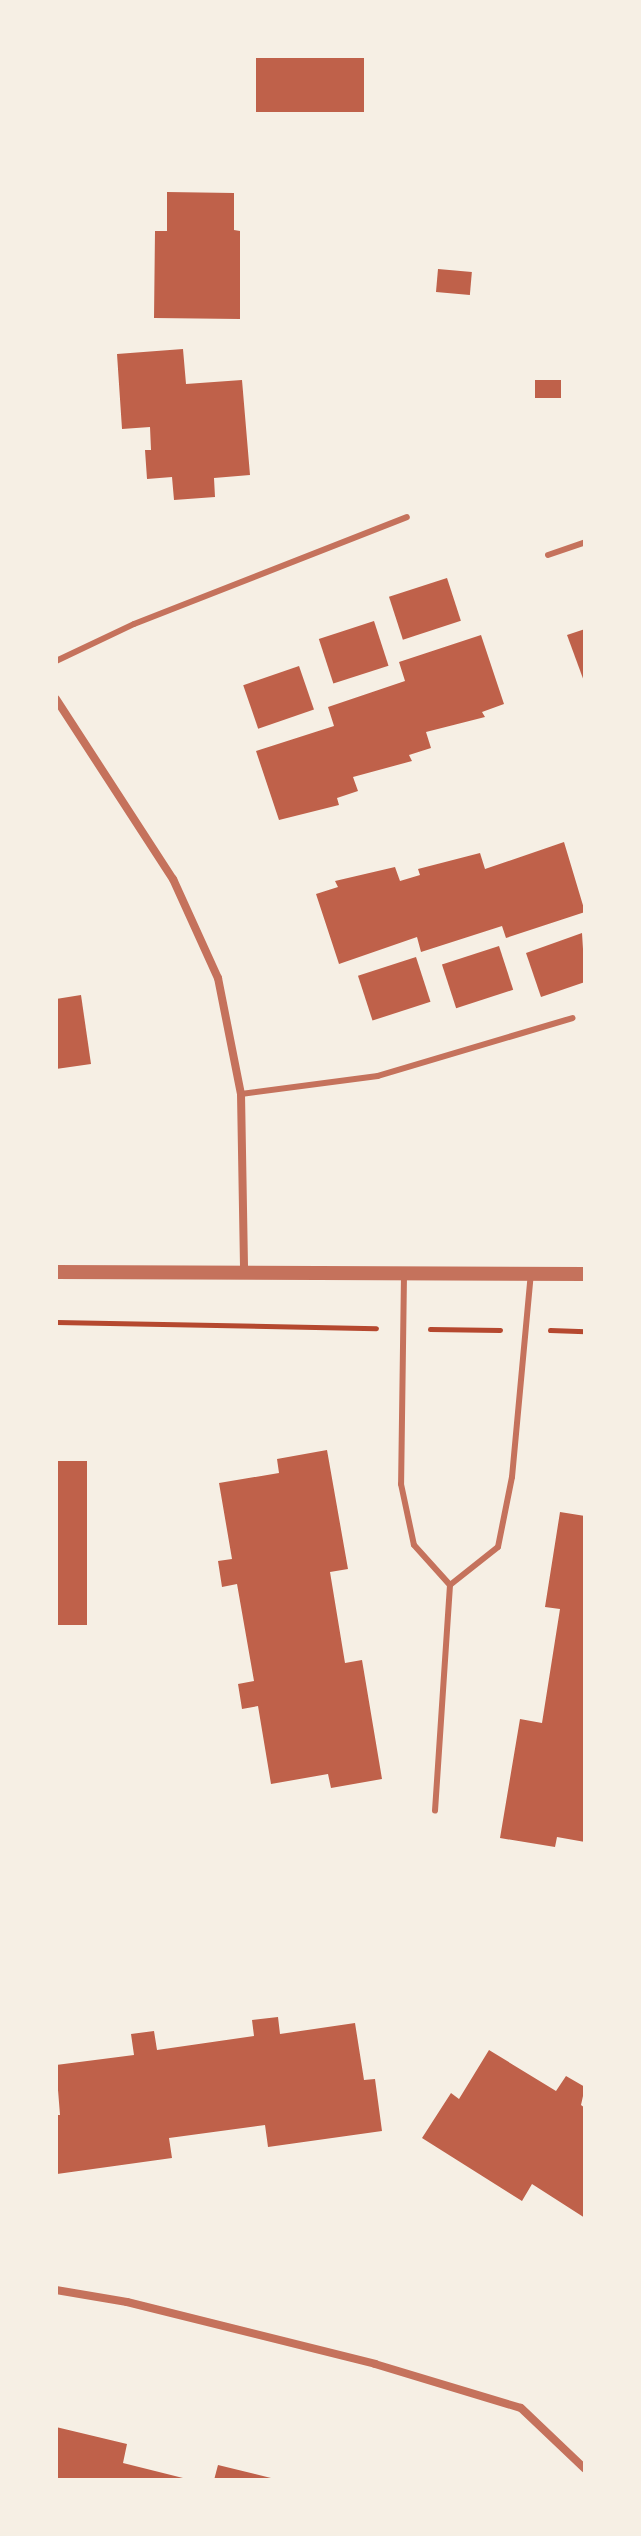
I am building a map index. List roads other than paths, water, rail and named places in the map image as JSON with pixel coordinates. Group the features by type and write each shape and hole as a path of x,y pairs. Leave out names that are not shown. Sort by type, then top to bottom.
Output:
{"street":[{"path":"56,699 173,879 218,978 241,1094 244,1272"},
{"path":"56,1272 585,1274"},
{"path":"56,2290 127,2302 375,2364 521,2408 585,2469"}],"lane":[{"path":"56,661 134,624 407,517"},
{"path":"548,555 585,542"},
{"path":"241,1094 378,1076 573,1018"},
{"path":"404,1273 401,1484 414,1545 450,1585 435,1811"},
{"path":"450,1585 498,1547 512,1477 531,1274"}]}
